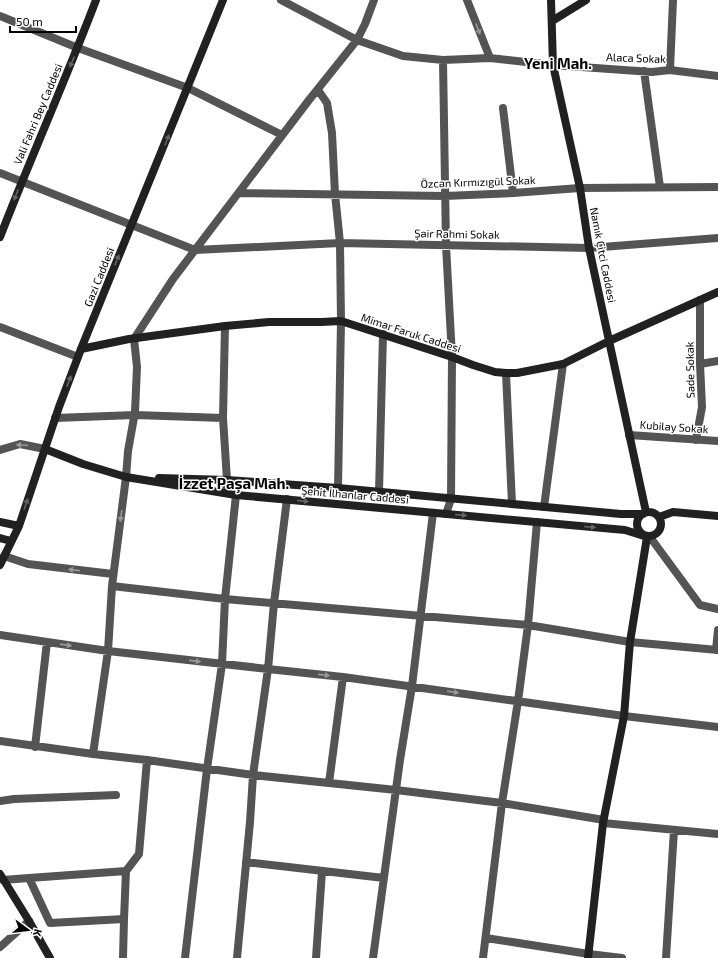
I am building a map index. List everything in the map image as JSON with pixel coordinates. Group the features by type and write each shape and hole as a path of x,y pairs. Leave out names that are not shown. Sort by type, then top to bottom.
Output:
{"street":[{"name":"Vali Fahri Bey Caddesi","path":"0,237 21,182 78,48 96,0"},
{"name":"Gazi Caddesi","path":"0,565 19,526 55,418 81,349 223,0"},
{"name":"Alaca Sokak","path":"282,0 358,40 402,56 443,60 490,58 553,65 652,72 670,70 718,76"},
{"path":"93,754 108,651 113,574 128,451 135,415 137,368 134,339 173,279 282,135 358,40 374,0"},
{"path":"467,0 490,58"},
{"name":"Namık Çitci Caddesi","path":"551,0 553,65 580,188 589,248 644,513"},
{"path":"552,21 586,0"},
{"path":"670,70 673,0"},
{"path":"0,16 78,48 188,88 282,135"},
{"path":"443,60 446,245 452,357 450,498 446,514"},
{"path":"644,71 660,187"},
{"path":"318,90 327,102 332,133 335,194 340,243 341,321 338,488"},
{"path":"503,108 513,193"},
{"path":"0,173 195,250"},
{"name":"Özcan Kırmızıgül Sokak","path":"239,193 445,196 580,188 718,187"},
{"name":"Şair Rahmi Sokak","path":"195,250 340,243 589,248 718,238"},
{"name":"Mimar Faruk Caddesi","path":"81,349 134,339 225,326 269,322 341,321 452,357 480,368 495,372 518,373 563,364 609,341 718,292"},
{"name":"Sade Sokak","path":"696,440 702,407 700,300"},
{"path":"225,326 223,418 227,480 226,493"},
{"path":"0,327 78,357"},
{"path":"380,492 383,334"},
{"path":"700,364 718,361"},
{"path":"544,507 563,364"},
{"path":"506,373 512,504"},
{"path":"55,418 135,415 223,418"},
{"name":"Kubilay Sokak","path":"629,435 718,441"},
{"path":"0,450 20,444 45,450 83,464 126,477"},
{"name":"Şehit İlhanlar Caddesi","path":"126,477 227,480 338,488 621,514 644,513"},
{"name":"Şehit İlhanlar Caddesi","path":"126,477 236,495 625,530 647,536"},
{"path":"185,958 207,769 222,664 225,599 236,495"},
{"path":"237,958 253,775 268,669 274,603 287,499"},
{"path":"659,517 673,512 718,516"},
{"path":"373,958 412,686 433,513"},
{"path":"647,536 657,534 661,528 659,517 653,513 644,513 638,519 636,526 639,532 647,536 700,605 718,609"},
{"path":"0,522 19,526"},
{"path":"483,958 502,802 528,625 537,522"},
{"path":"588,956 603,822 624,716 630,642 647,536"},
{"path":"0,538 11,541"},
{"path":"4,556 28,564 113,574"},
{"path":"112,586 225,599 528,625 630,642 717,650 718,630"},
{"path":"0,635 108,651 343,677 624,716 718,727"},
{"path":"35,747 47,642"},
{"path":"330,783 343,677"},
{"path":"0,741 35,747 147,760 253,775 502,802 603,822 718,834"},
{"path":"123,958 126,871 139,854 147,760"},
{"path":"0,801 14,799 116,795"},
{"path":"666,958 674,830"},
{"path":"246,862 384,878"},
{"path":"2,877 29,878 126,871"},
{"path":"316,958 322,871"},
{"path":"2,877 50,958"},
{"path":"29,878 50,923 124,919"},
{"path":"0,948 29,921"},
{"path":"0,935 9,939"},
{"path":"486,938 588,956 622,958"}],"district":[{"name":"Yeni Mah.","path":"558,64"},
{"name":"İzzet Paşa Mah.","path":"234,484"}]}
